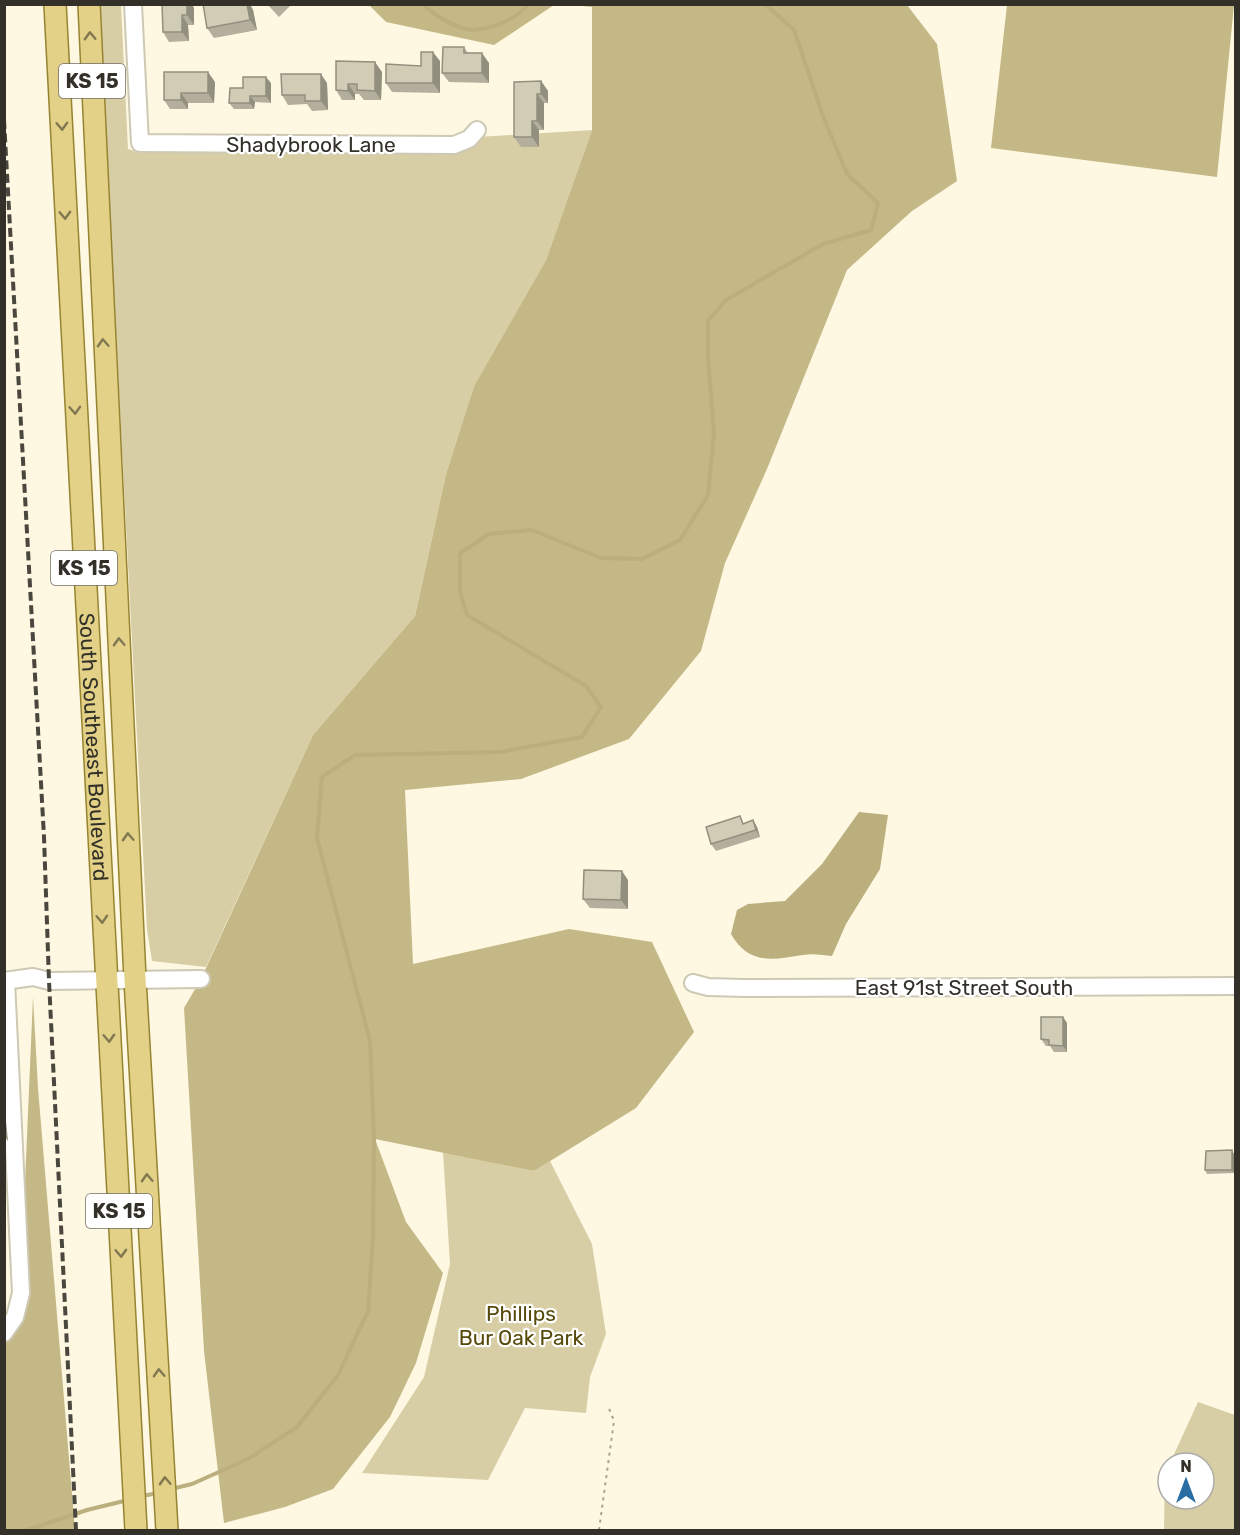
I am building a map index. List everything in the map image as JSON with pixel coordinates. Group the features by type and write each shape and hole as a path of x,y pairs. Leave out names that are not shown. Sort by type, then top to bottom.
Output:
{"main road":[{"name":"South Southeast Boulevard","path":"55,4 105,979"},
{"name":"South Southeast Boulevard","path":"89,4 94,157 135,979"},
{"name":"KS 15","path":"105,979 135,1530"},
{"name":"KS 15","path":"135,979 167,1530"}],"street":[{"name":"Shadybrook Lane","path":"134,4 140,143 454,145 469,139 477,130"},
{"path":"4,1333 15,1317 20,1299 5,981 33,977 49,981 201,979"},
{"name":"East 91st Street South","path":"693,983 708,987 743,988 1236,986"}],"path":[{"path":"599,1530 614,1421 608,1406"}],"green space":[{"path":"99,5 121,5 128,149 140,153 140,143 347,145 592,130 546,260 474,386 446,474 415,616 313,735 206,967 152,961 147,930"},
{"name":"Phillips Bur Oak Park","path":"443,1152 534,1171 550,1161 592,1244 606,1334 590,1377 586,1413 525,1408 488,1480 362,1473 424,1377 450,1264"},
{"path":"1198,1402 1235,1415 1235,1530 1164,1530 1164,1511 1216,1511 1216,1451 1176,1451"}],"shaded area":[{"path":"369,5 554,5 494,45 386,22"},
{"path":"574,5 907,5 937,44 957,181 912,211 847,270 767,469 725,563 701,651 629,739 521,779 405,790 413,964 569,929 652,942 694,1032 636,1108 534,1171 375,1139 406,1222 443,1273 416,1363 390,1417 333,1489 285,1507 224,1523 204,1351 184,1008 201,979 313,735 415,616 446,474 474,386 546,260 592,130 592,7"},
{"path":"1007,5 1234,5 1217,177 991,148"},
{"path":"859,812 888,815 880,869 846,924 832,956 810,954 771,959 754,956 745,951 731,934 737,910 748,904 785,901 822,864"},
{"path":"33,997 38,1088 75,1530 5,1530 4,1330 20,1298"}],"building":[{"path":"162,4 187,4 187,15 182,15 182,32 163,32"},
{"path":"203,4 247,4 250,20 207,28"},
{"path":"443,47 464,47 464,53 482,53 482,73 442,73"},
{"path":"421,52 433,52 433,83 386,83 386,64 421,66"},
{"path":"336,61 375,62 375,91 357,90 357,84 348,84 348,91 336,90"},
{"path":"164,72 208,72 208,93 181,93 181,100 164,100"},
{"path":"281,74 321,74 321,101 305,101 305,95 282,95"},
{"path":"243,77 266,77 266,96 250,96 250,103 229,103 230,88 243,88"},
{"path":"541,81 541,94 537,94 537,121 532,121 532,137 514,137 514,82"},
{"path":"740,816 743,824 753,820 756,830 711,844 706,827"},
{"path":"584,870 622,871 621,900 583,899"},
{"path":"1041,1017 1063,1017 1063,1046 1049,1045 1049,1040 1041,1039"},
{"path":"1232,1150 1232,1170 1205,1170 1206,1151"}],"waterway":[{"path":"423,4 446,21 473,30 488,28 504,22 518,14 528,4"},
{"path":"171,1489 192,1484 248,1459 297,1427 338,1375 368,1311 373,1238 374,1139 370,1041 317,838 322,777 355,755 500,752 582,737 601,707 586,686 467,615 460,591 460,553 489,534 532,530 601,558 642,559 680,540 708,495 714,433 708,359 708,321 726,300 823,244 871,230 878,203 847,174 823,116 794,30 765,4"},
{"path":"142,1496 158,1493"},
{"path":"27,1530 87,1510 128,1500"}],"railway":[{"path":"4,120 44,837 76,1530"}]}
